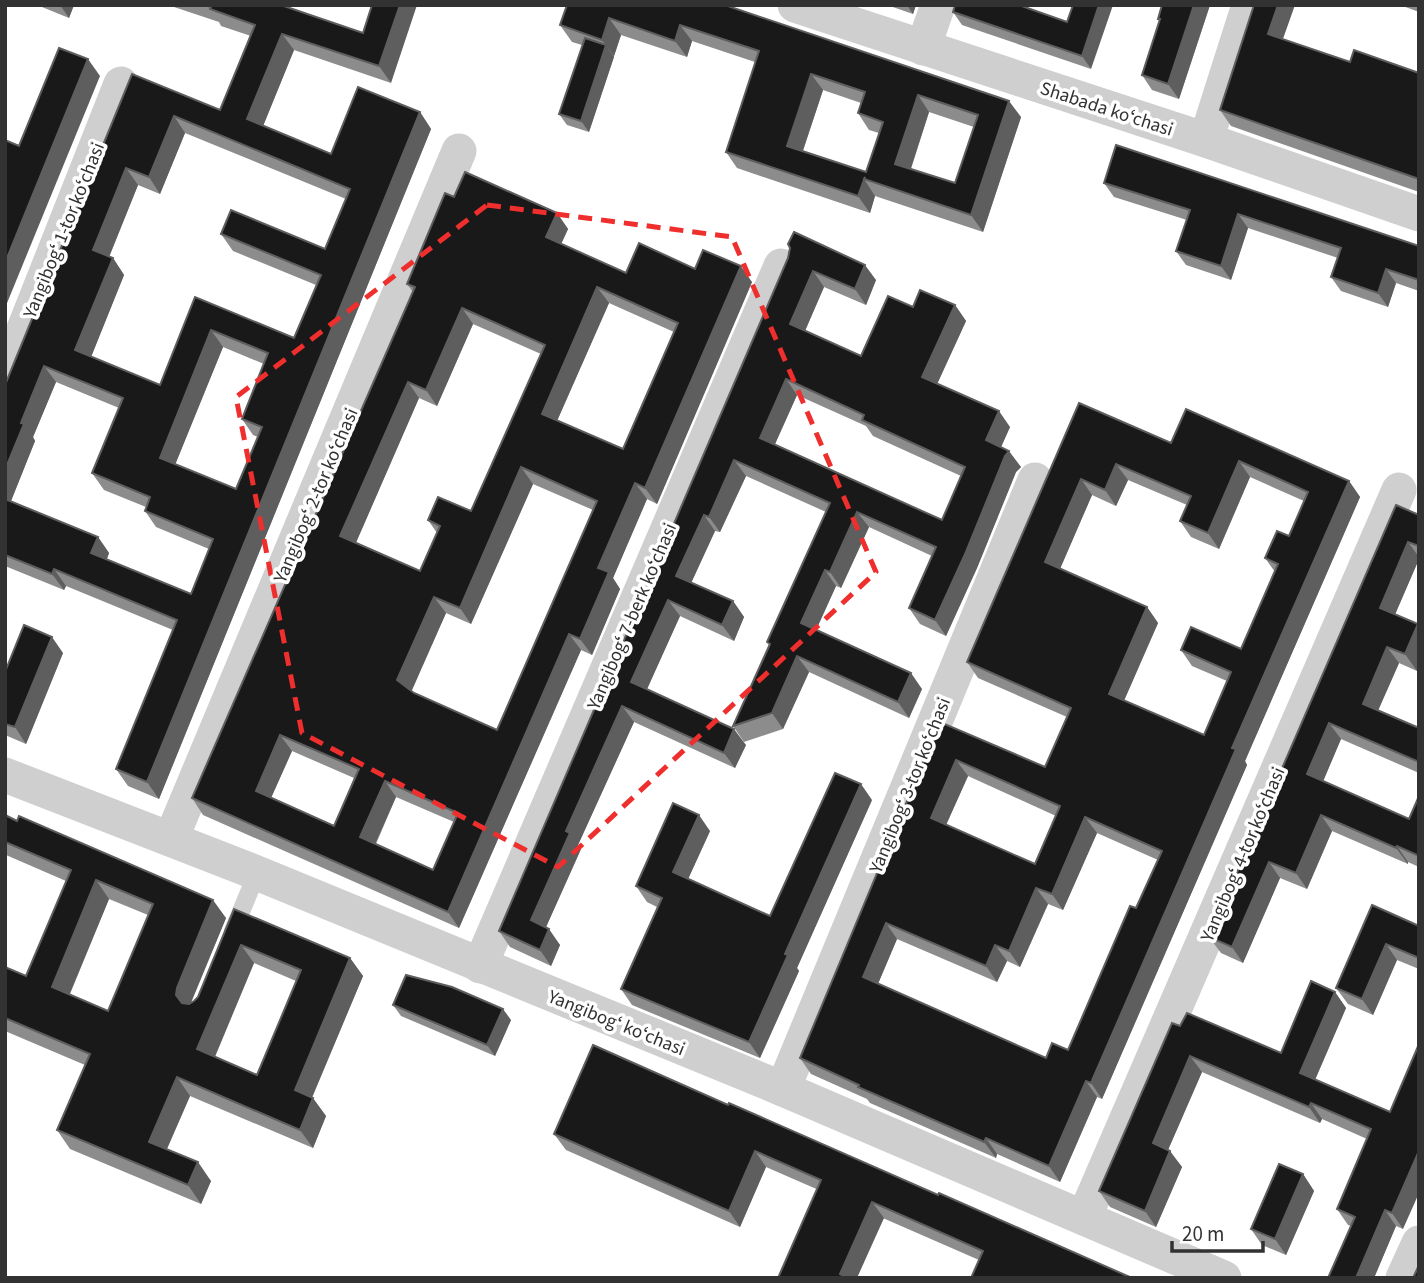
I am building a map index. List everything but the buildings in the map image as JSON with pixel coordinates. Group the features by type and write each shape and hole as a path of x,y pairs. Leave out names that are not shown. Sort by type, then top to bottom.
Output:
{"street":[{"name":"Shabada koʻchasi","path":"795,5 1206,140 1419,214"},
{"path":"923,48 938,5"},
{"path":"1206,140 1249,5"},
{"name":"Yangibogʻ 1-tor koʻchasi","path":"5,377 121,83"},
{"name":"Yangibogʻ 2-tor koʻchasi","path":"171,839 459,151"},
{"name":"Yangibogʻ 7-berk koʻchasi","path":"480,966 781,266"},
{"name":"Yangibogʻ 3-tor koʻchasi","path":"783,1089 1035,481"},
{"name":"Yangibogʻ 4-tor koʻchasi","path":"1084,1218 1399,490"},
{"name":"Yangibogʻ koʻchasi","path":"5,775 257,873 783,1089 1224,1278"},
{"path":"1403,1278 1419,1242"}],"lane":[{"path":"226,948 257,873"}],"highlighted area":[{"path":"487,205 732,237 876,572 558,867 302,733 236,397"}]}
